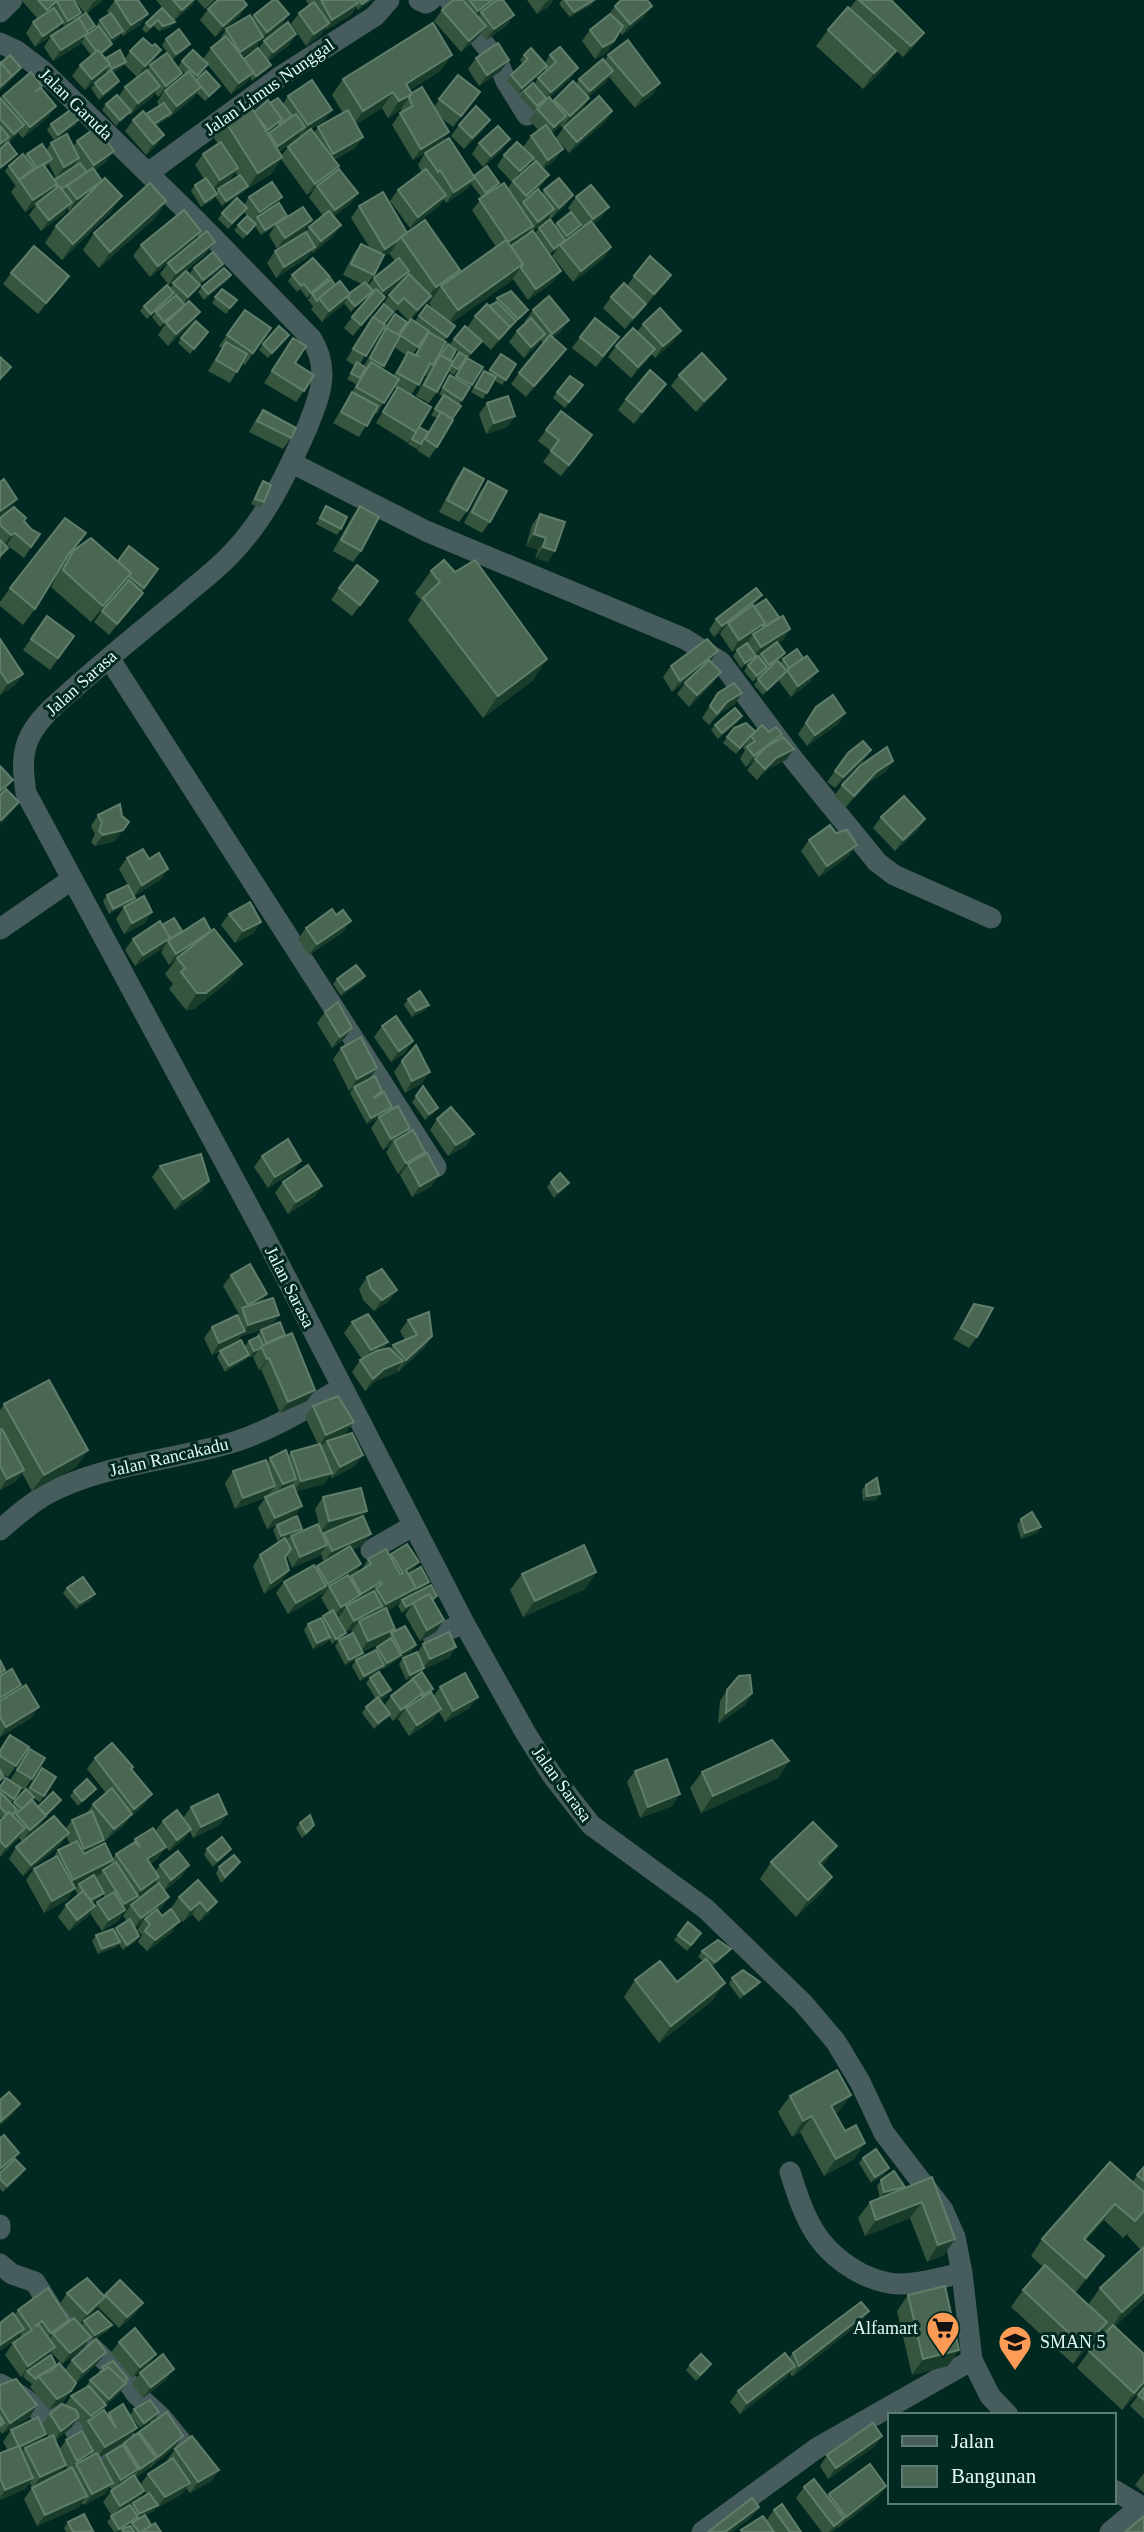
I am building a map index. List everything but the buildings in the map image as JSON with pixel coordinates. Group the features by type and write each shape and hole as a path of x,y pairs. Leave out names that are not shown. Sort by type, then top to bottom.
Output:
{"street":[{"path":"0,12 12,0"},
{"name":"Jalan Limus Nunggal","path":"148,173 281,76 375,16 389,0"},
{"path":"419,0 431,0"},
{"path":"449,0 497,60 506,82 527,115"},
{"name":"Jalan Garuda","path":"0,43 17,51 42,70 148,173"},
{"name":"Jalan Sarasa","path":"148,173 311,338 319,351 322,366 319,394 292,463 253,530 234,552 108,658 42,719 30,736 24,752 26,793 263,1233 464,1623 552,1775 591,1825 706,1909 803,2003 836,2042 860,2082 884,2133 943,2210 955,2237 962,2273 972,2360 990,2396 1006,2413"},
{"path":"292,463 426,531 685,639 705,650 720,662 794,760 877,862 894,874 991,918"},
{"path":"108,658 436,1167"},
{"path":"0,929 71,880"},
{"name":"Jalan Rancakadu","path":"0,1530 30,1504 49,1493 107,1471 233,1443 258,1434 342,1388"},
{"path":"371,1550 413,1526"},
{"path":"433,1637 464,1623"},
{"path":"790,2172 804,2217 820,2243 843,2264 870,2278 887,2283 903,2284 962,2273"},
{"path":"0,2264 12,2274 35,2282 53,2311 126,2380 198,2462"},
{"path":"702,2532 817,2448 972,2360"},
{"path":"0,2384 30,2400 42,2414 54,2412 69,2417 80,2440 97,2460 131,2441 161,2417"},
{"path":"1110,2532 1142,2507 1116,2491"}],"place":[{"name":"Alfamart","path":"943,2358"},
{"name":"SMAN 5","path":"1015,2372"}]}
